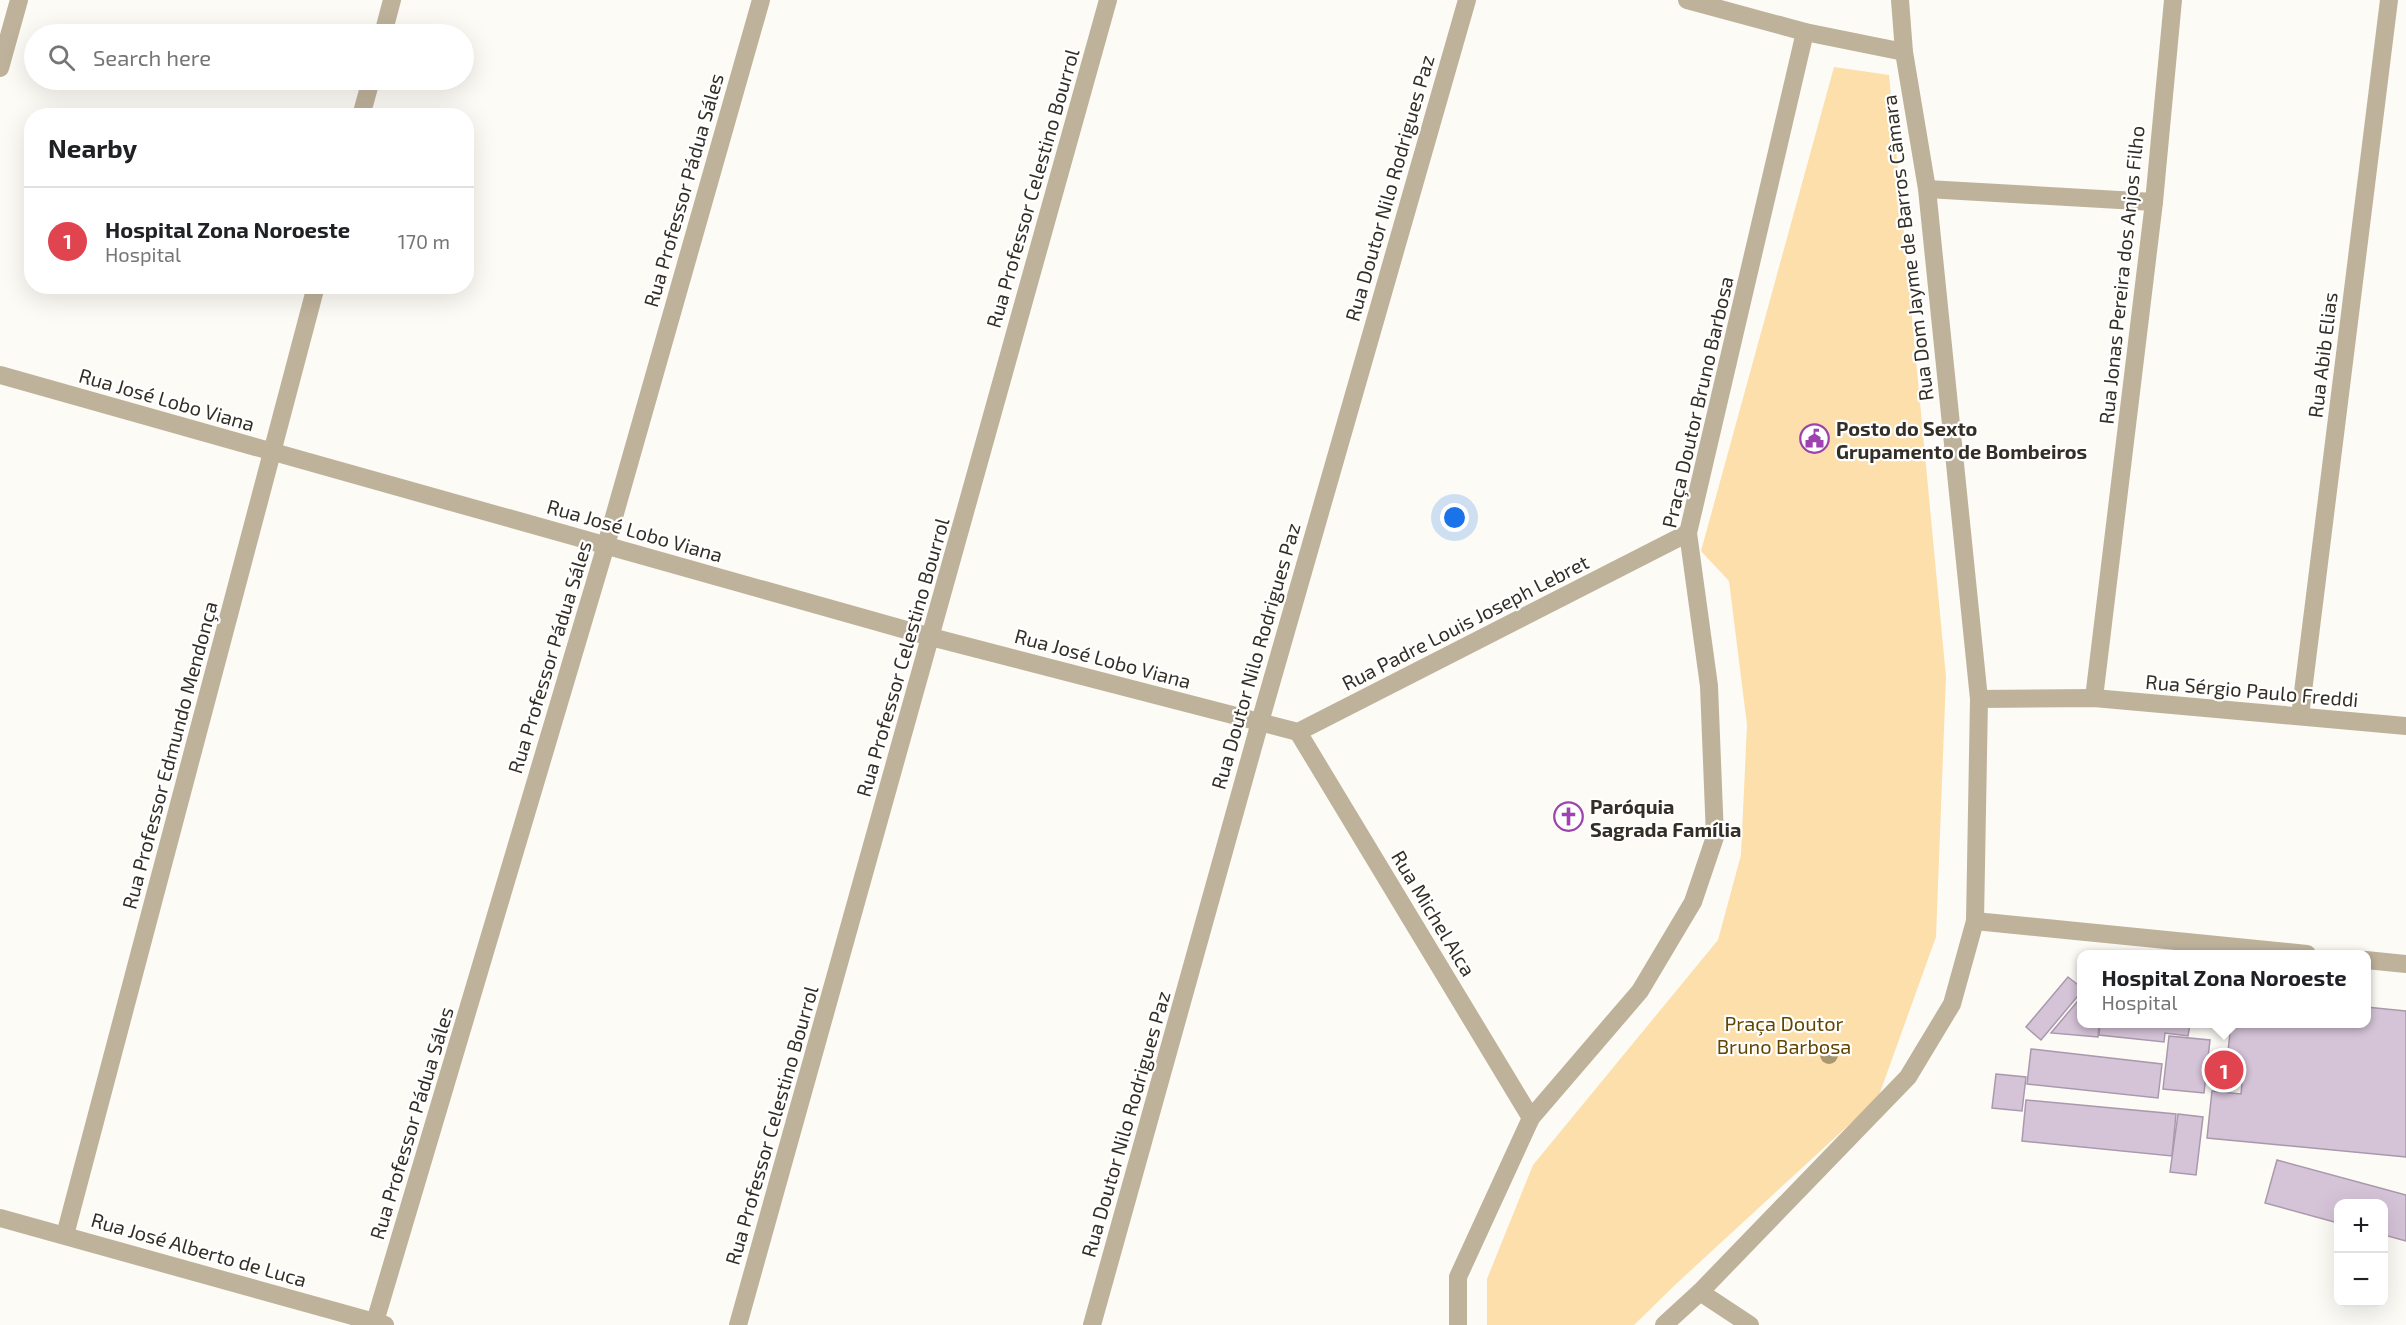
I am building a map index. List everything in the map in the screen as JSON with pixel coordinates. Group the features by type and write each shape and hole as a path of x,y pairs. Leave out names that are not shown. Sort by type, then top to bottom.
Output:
{"street":[{"path":"0,68 19,0"},
{"path":"386,24 392,0"},
{"name":"Rua Professor Pádua Sáles","path":"378,1324 606,545 761,0"},
{"name":"Rua Professor Celestino Bourrol","path":"738,1325 1108,0"},
{"name":"Rua Doutor Nilo Rodrigues Paz","path":"1092,1325 1260,722 1467,0"},
{"path":"1687,0 1805,32 1904,52 1913,0"},
{"name":"Rua Dom Jayme de Barros Câmara","path":"1664,1325 1700,1292 1908,1077 1952,1004 1975,921 1978,699 1927,189 1904,52 1900,0"},
{"name":"Rua Jonas Pereira dos Anjos Filho","path":"2094,698 2154,202 2173,0"},
{"name":"Rua Abib Elias","path":"2300,716 2389,0"},
{"name":"Praça Doutor Bruno Barbosa","path":"1458,1325 1458,1277 1531,1118 1640,991 1693,902 1715,837 1709,686 1688,533 1805,32"},
{"path":"363,108 368,90"},
{"path":"1927,189 2154,202"},
{"name":"Rua Professor Edmundo Mendonça","path":"65,1235 314,294"},
{"name":"Rua José Lobo Viana","path":"0,375 931,637 1260,722"},
{"name":"Rua Padre Louis Joseph Lebret","path":"1298,732 1688,533"},
{"name":"Rua Sérgio Paulo Freddi","path":"1978,699 2094,698 2406,726"},
{"path":"1260,722 1298,732"},
{"name":"Rua Michel Alca","path":"1298,732 1531,1118"},
{"path":"1975,921 2267,950"},
{"path":"2371,960 2406,964"},
{"name":"Rua José Alberto de Luca","path":"0,1218 378,1324"},
{"path":"1700,1292 1750,1325"}],"green space":[{"name":"Praça Doutor Bruno Barbosa","path":"1834,67 1889,75 1946,677 1936,937 1878,1098 1634,1325 1487,1325 1487,1279 1533,1165 1718,940 1741,855 1747,725 1729,581 1701,551"}],"building":[{"path":"2068,977 2077,984 2077,997 2041,1040 2026,1027"},
{"path":"2077,1002 2077,1028 2099,1028 2098,1037 2051,1033"},
{"path":"2371,1008 2406,1011 2406,1157 2207,1138 2212,1091 2241,1094 2243,1071 2226,1069 2231,1028 2371,1028"},
{"path":"2100,1028 2189,1028 2188,1036 2165,1033 2164,1042 2099,1035"},
{"path":"2169,1036 2210,1040 2204,1093 2163,1089"},
{"path":"2031,1049 2162,1064 2158,1098 2027,1084"},
{"path":"1996,1074 2026,1077 2022,1111 1992,1108"},
{"path":"2026,1100 2176,1114 2172,1156 2022,1141"},
{"path":"2178,1114 2203,1117 2196,1175 2170,1172"},
{"path":"2277,1160 2406,1195 2406,1241 2388,1236 2388,1199 2334,1199 2334,1222 2265,1203"}],"place":[{"name":"Posto do Sexto Grupamento de Bombeiros","path":"1815,439"},
{"name":"Paróquia Sagrada Família","path":"1569,817"},
{"name":"Hospital Zona Noroeste","path":"2224,1070"}]}
